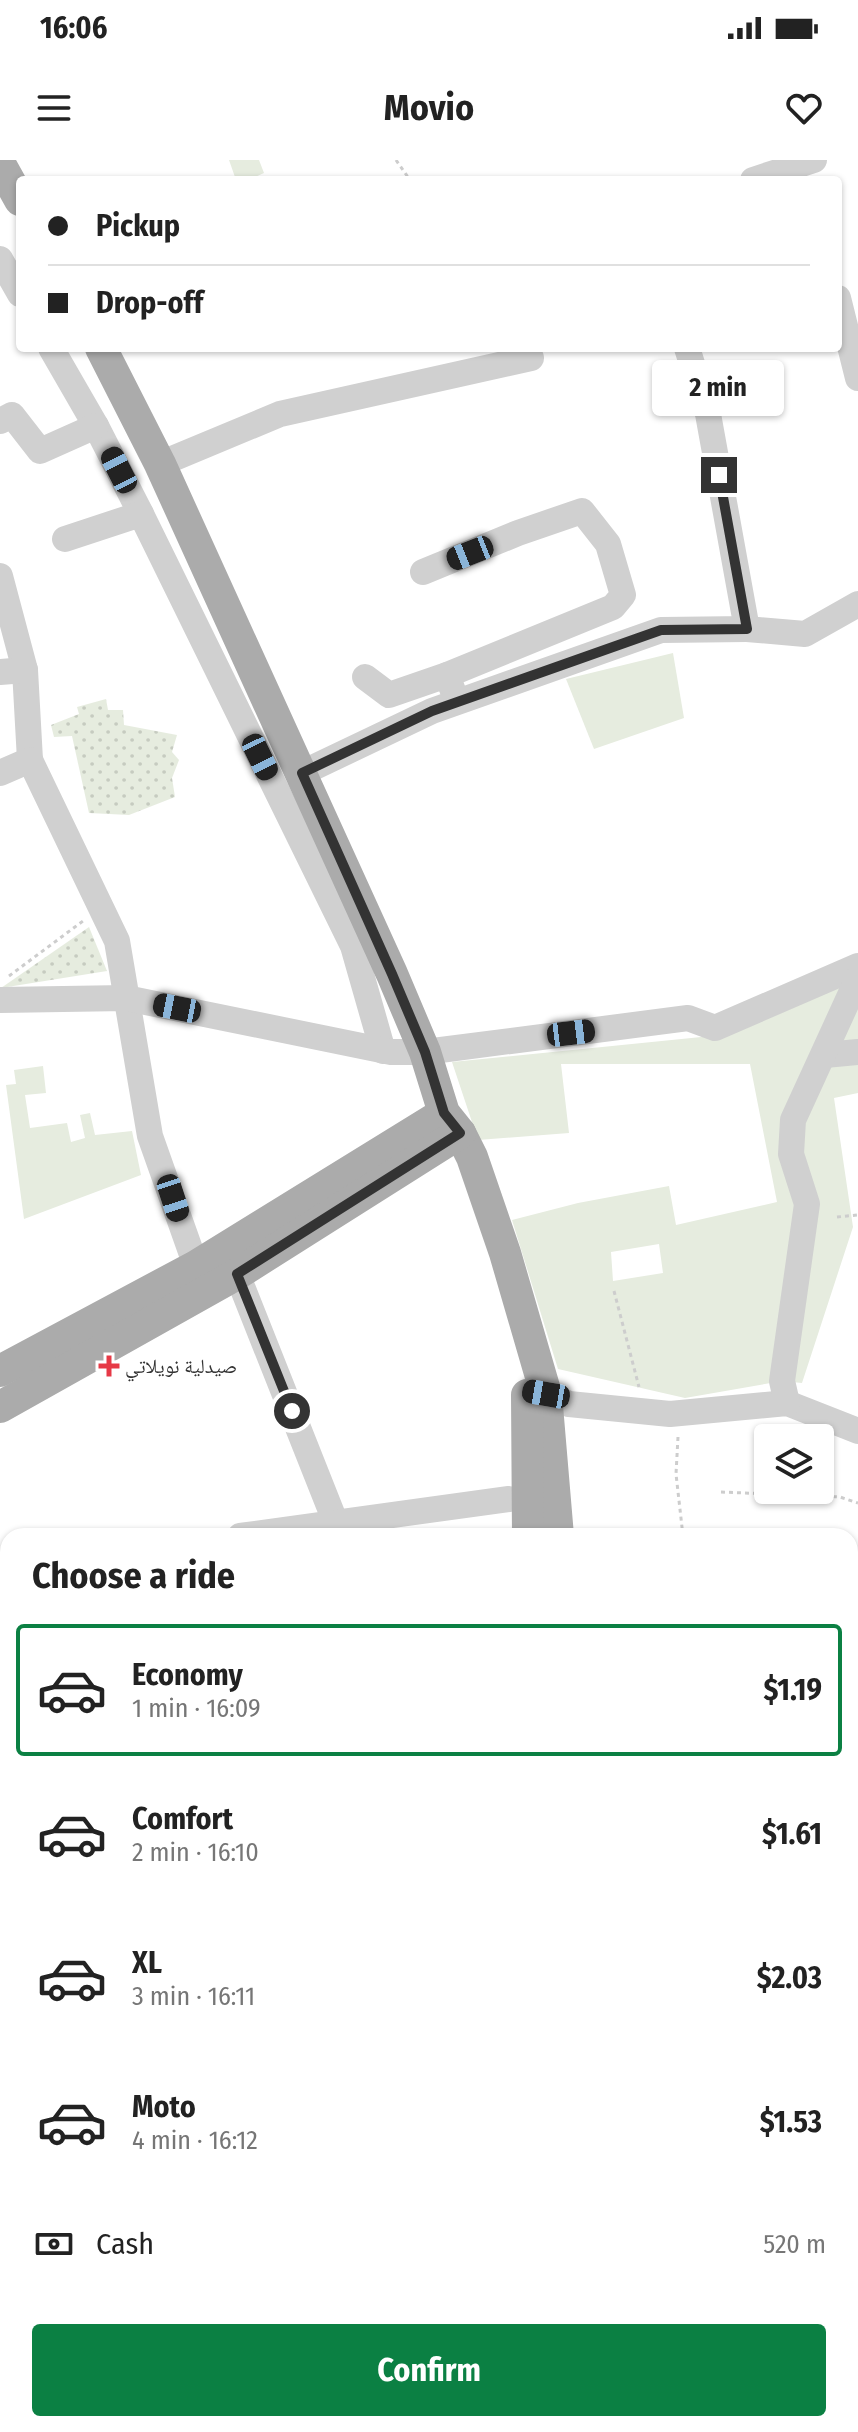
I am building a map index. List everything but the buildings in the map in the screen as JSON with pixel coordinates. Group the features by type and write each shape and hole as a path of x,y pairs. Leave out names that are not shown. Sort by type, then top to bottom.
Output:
{"main road":[{"path":"105,353 160,464 302,773 425,1052 452,1123 453,1165 536,1392 557,1528"},
{"path":"0,1371 452,1123"},
{"path":"0,1407 237,1274 452,1123"},
{"path":"528,1528 536,1392"}],"street":[{"path":"770,176 809,167"},
{"path":"0,259 16,287"},
{"path":"842,314 858,378"},
{"path":"53,352 141,514 353,946 383,1051"},
{"path":"688,352 708,414 747,629"},
{"path":"73,386 105,353"},
{"path":"160,464 280,414 531,358"},
{"path":"0,421 12,415 40,451 96,426"},
{"path":"365,677 389,695 447,675 613,607 623,595 608,544 582,511 423,572"},
{"path":"65,539 141,514"},
{"path":"0,576 13,671 30,760 117,941 150,1136 196,1266"},
{"path":"302,773 432,711 661,630 747,629 805,634 858,604"},
{"path":"447,675 457,702"},
{"path":"0,773 30,760"},
{"path":"0,1000 126,998 383,1051 425,1052 688,1018 715,1028 858,966"},
{"path":"787,1403 782,1381 807,1204 791,1154 793,1120 858,978"},
{"path":"825,1055 858,1052"},
{"path":"237,1274 335,1521"},
{"path":"536,1392 569,1404 679,1413 787,1403 858,1431"},
{"path":"291,1528 509,1499"}],"path":[{"path":"0,983 101,908"},
{"path":"837,1217 858,1215"},
{"path":"614,1291 645,1411"},
{"path":"679,1413 676,1474 682,1528"},
{"path":"721,1492 840,1497 858,1503"}],"shaded area":[{"path":"229,160 259,160 264,173 257,176 235,176"},
{"path":"673,653 684,718 594,749 566,679"},
{"path":"106,699 108,710 123,710 124,725 177,735 172,752 179,760 172,778 175,797 129,815 89,813 72,736 54,737 51,725 79,714 77,707"},
{"path":"89,927 107,971 1,988"},
{"path":"841,981 858,981 858,1093 834,1098 853,1227 802,1383 782,1381 685,1398 558,1369 512,1220 578,1203 669,1186 676,1225 777,1202 750,1064 561,1064 569,1133 478,1140 452,1062 731,1034","holes":["659,1244 663,1273 613,1281 611,1252"]},
{"path":"43,1066 46,1093 25,1095 30,1128 67,1123 71,1142 85,1138 80,1115 90,1113 95,1135 132,1131 141,1175 24,1219 6,1085 16,1084 14,1070"}],"place":[{"name":"صيدلية نويلاتي","path":"109,1366"}],"route":[{"path":"292,1411 237,1274 460,1133 444,1113 425,1052 302,773 432,711 661,630 747,629 719,475"}]}
